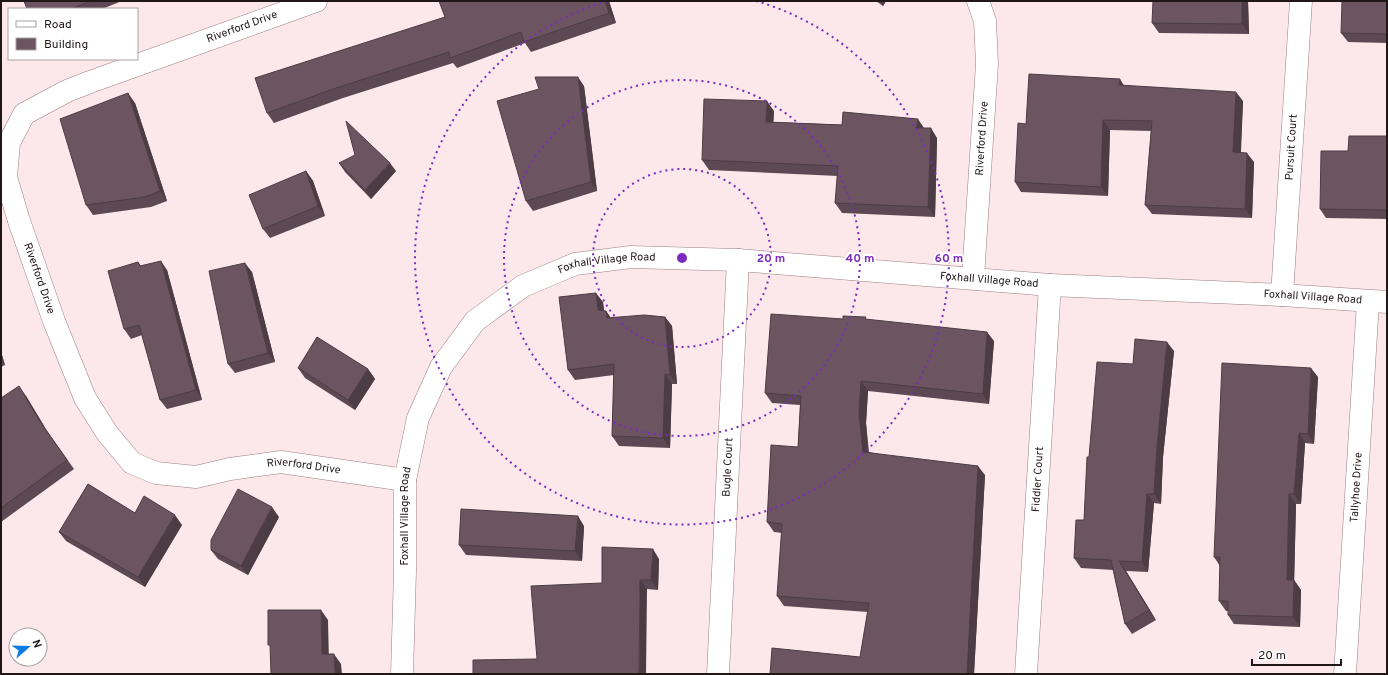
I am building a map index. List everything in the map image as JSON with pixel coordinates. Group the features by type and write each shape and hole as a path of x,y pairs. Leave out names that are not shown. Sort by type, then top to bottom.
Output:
{"street":[{"name":"Riverford Drive","path":"316,1 90,82 67,91 24,114 9,143 6,177 19,221 54,321 85,398 107,433 132,464 156,473 196,477 230,469 281,462 404,480"},
{"name":"Riverford Drive","path":"973,277 987,64 985,21 978,1"},
{"name":"Pursuit Court","path":"1282,295 1301,1"},
{"name":"Foxhall Village Road","path":"402,674 405,571 404,480 418,418 442,367 475,321 523,286 576,264 631,257 738,260 1050,284 1282,295 1377,302"},
{"name":"Bugle Court","path":"718,674 738,260"},
{"name":"Fiddler Court","path":"1026,674 1050,284"},
{"name":"Tallyhoe Drive","path":"1345,674 1377,302"}],"building":[{"path":"24,1 91,1 74,8 27,8"},
{"path":"439,1 605,1 609,13 524,42 521,32 450,58 449,52 336,88 267,113 255,78 445,17"},
{"path":"1153,1 1242,1 1242,24 1152,23"},
{"path":"1342,1 1387,1 1387,34 1341,33"},
{"path":"1029,74 1120,79 1119,85 1236,92 1233,152 1247,153 1245,209 1145,205 1152,121 1103,120 1101,187 1015,182 1018,123 1026,124"},
{"path":"535,77 578,77 591,182 526,201 497,101 539,89"},
{"path":"128,93 160,191 145,197 86,205 60,119"},
{"path":"704,99 767,101 766,122 842,125 843,112 918,119 916,128 931,128 928,207 835,203 838,166 702,160"},
{"path":"346,121 390,163 365,190 339,163 355,155"},
{"path":"1349,136 1387,136 1387,210 1320,209 1321,151 1348,151"},
{"path":"306,171 318,206 263,229 249,195"},
{"path":"161,261 196,390 160,400 139,325 124,329 108,271 138,262 140,266"},
{"path":"245,263 268,353 228,364 209,271"},
{"path":"596,293 598,310 606,311 607,318 644,315 665,317 670,375 665,374 663,438 612,436 614,364 568,370 559,297"},
{"path":"771,314 843,319 843,316 866,317 865,319 987,332 983,394 861,381 859,413 863,452 978,466 967,674 770,674 772,648 860,657 869,603 777,596 782,524 767,522 771,445 798,447 801,396 765,393"},
{"path":"317,337 368,369 348,400 298,368"},
{"path":"1135,339 1167,342 1154,494 1147,494 1142,562 1119,561 1149,610 1125,624 1111,560 1074,558 1076,520 1084,520 1087,457 1089,457 1097,362 1133,364"},
{"path":"1222,363 1311,368 1308,434 1299,433 1294,494 1289,494 1287,580 1294,580 1293,617 1228,615 1228,601 1219,601 1220,557 1214,557"},
{"path":"19,386 39,420 67,460 1,508 1,398"},
{"path":"88,484 135,513 144,496 175,515 138,577 59,532"},
{"path":"238,489 272,507 241,566 211,550 211,540"},
{"path":"461,509 578,516 575,551 459,545"},
{"path":"602,547 653,549 651,580 640,580 639,674 473,674 473,660 537,659 531,586 602,583"},
{"path":"268,610 321,610 322,654 334,654 335,674 271,674 270,645 268,645"}]}
